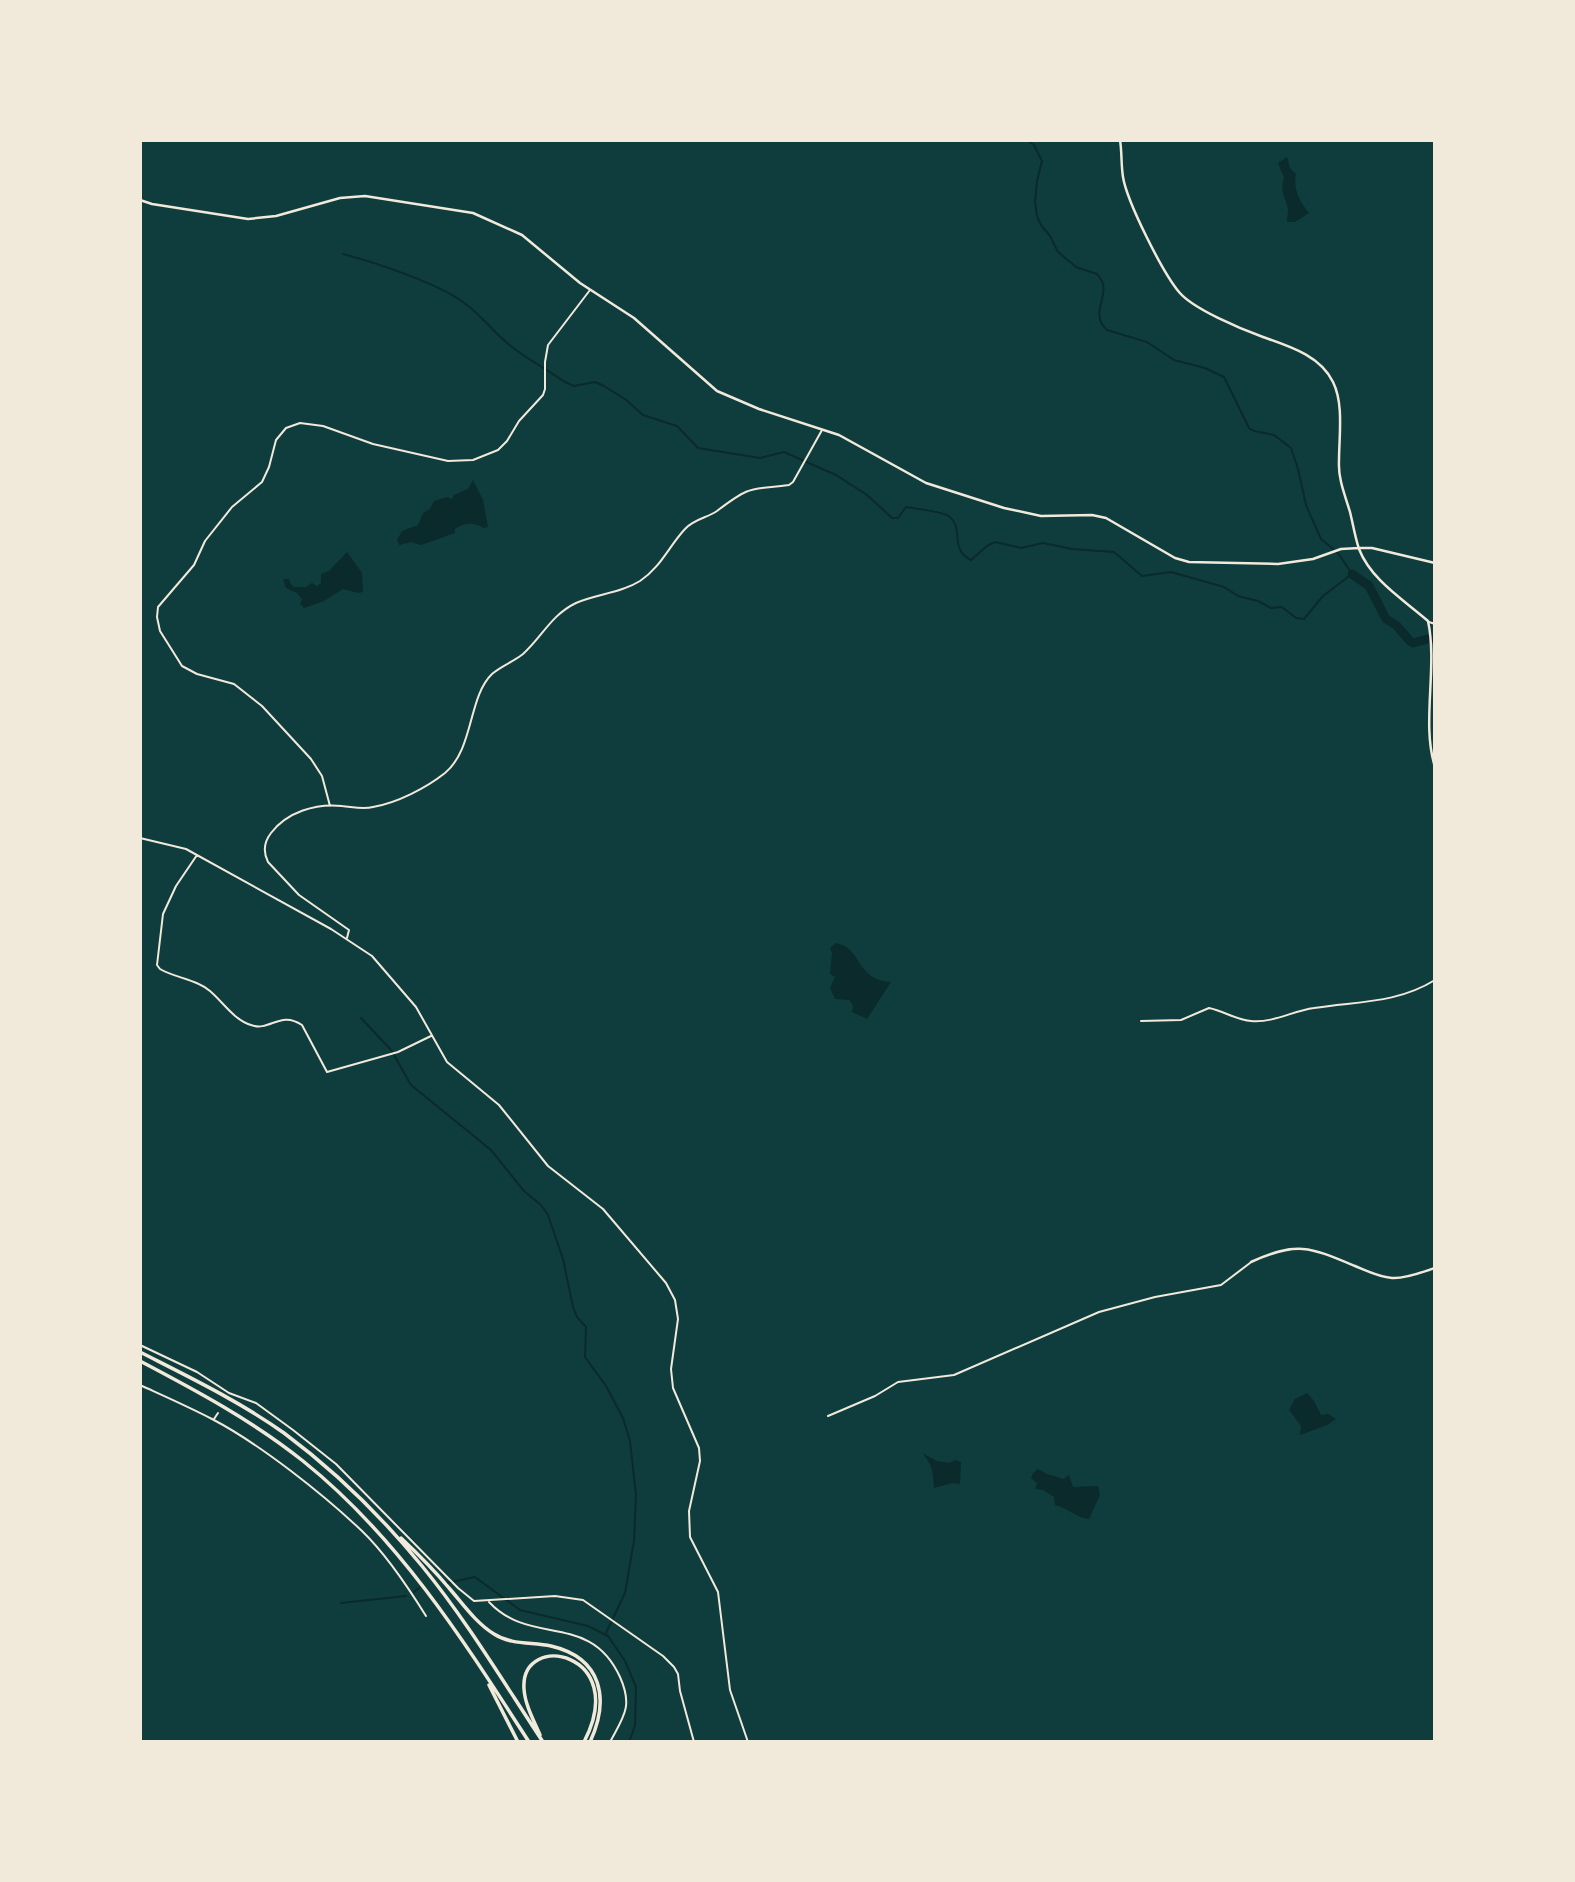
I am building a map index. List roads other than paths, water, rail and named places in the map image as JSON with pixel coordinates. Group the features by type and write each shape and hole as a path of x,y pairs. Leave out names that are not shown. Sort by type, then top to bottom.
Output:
{"highway":[{"path":"140,1352 254,1413 312,1455 423,1558 481,1624 496,1635 513,1642 550,1646 582,1659 597,1682 601,1698 600,1715 590,1742"},
{"path":"140,1361 238,1415 305,1463 392,1547 416,1576 529,1742"},
{"path":"366,1505 397,1536 436,1584 543,1742"},
{"path":"543,1742 524,1689 532,1665 554,1655 568,1657 579,1664 594,1687 595,1709 584,1742"},
{"path":"474,1659 505,1712 518,1742"}],"street":[{"path":"1120,140 1123,177 1128,196 1178,292 1193,304 1247,330 1285,343 1322,366 1332,380 1339,396 1338,470 1359,548 1366,563 1382,582 1435,624"},
{"path":"140,200 248,219 276,216 340,198 365,196 473,213 522,235 590,290 634,318 717,391 759,409 839,435 926,483 1004,508 1041,516 1092,515 1106,518 1175,558 1189,562 1278,564 1313,559 1339,550 1372,548 1435,563"},
{"path":"330,806 322,776 311,758 262,705 234,684 190,671 182,666 160,631 158,607 197,562 205,541 232,507 262,482 276,440 286,428 300,423 323,426 359,440 448,461 473,460 498,450 544,392 548,345 590,290"},
{"path":"347,939 349,930 299,895 273,869 265,856 266,840 283,821 302,810 330,806 373,808 405,796 443,774 455,762 464,745 486,682 493,673 524,653 560,612 584,600 633,585 659,565 693,522 716,512 737,495 752,488 789,485 801,470 822,429"},
{"path":"1428,621 1431,650 1430,743 1435,767"},
{"path":"140,838 186,849 198,855 347,939 372,956 415,1007 447,1062 499,1105 548,1166 603,1209 666,1283 675,1300 678,1319 671,1368 673,1388 699,1448 700,1461 689,1511 690,1537 718,1592 730,1690 748,1742"},
{"path":"198,855 176,887 163,914 158,968 207,989 248,1024 261,1027 281,1020 296,1021 302,1025 327,1072 397,1052 432,1036"},
{"path":"1141,1021 1181,1020 1209,1008 1239,1019 1274,1020 1315,1007 1354,1005 1388,999 1406,994 1435,980"},
{"path":"828,1416 875,1396 898,1382 954,1376 1099,1312 1155,1297 1221,1285 1251,1262 1294,1247 1317,1250 1382,1277 1396,1278 1435,1268"},
{"path":"140,1345 197,1372 229,1393 256,1403 336,1464 474,1601 555,1596 577,1598 663,1656 678,1674 694,1742"},
{"path":"140,1385 214,1420 271,1458 363,1532 414,1596 426,1616"},
{"path":"214,1420 218,1413"},
{"path":"452,1588 458,1588"},
{"path":"489,1601 512,1620 586,1638 604,1651 617,1671 626,1700 625,1717 610,1742"}],"water":[{"path":"1287,157 1290,168 1296,174 1298,195 1309,213 1295,222 1287,222 1288,209 1282,187 1284,178 1278,163"},
{"path":"473,480 483,500 488,527 466,524 455,529 455,533 421,545 411,542 399,545 397,540 402,531 418,525 423,513 430,509 434,501 447,497 452,499 454,495 468,489"},
{"path":"347,552 362,573 363,592 343,589 324,601 304,608 297,593 286,588 283,579 289,579 294,587 306,587 312,583 317,586 321,583 321,574 329,571"},
{"path":"836,943 851,951 871,976 891,982 867,1019 852,1012 853,1005 849,1000 835,999 830,988 835,977 830,974 830,948"},
{"path":"1307,1393 1321,1415 1328,1414 1336,1419 1300,1435 1301,1426 1289,1410 1295,1399"},
{"path":"922,1453 937,1461 961,1462 960,1484 952,1483 934,1488 932,1469"},
{"path":"1038,1469 1064,1479 1069,1475 1073,1487 1098,1486 1100,1495 1089,1519 1055,1505 1054,1497 1043,1490 1035,1489 1037,1483 1031,1478"}],"waterway":[{"path":"343,254 405,274 452,295 513,347 563,381 574,386 595,382 604,386 643,415 677,426 698,448 760,458 784,452 836,475 867,495 892,518 898,518 906,507 947,515 956,527 960,550 971,560 995,542 1021,548 1043,543 1072,549 1114,552 1142,576 1171,572 1224,587 1238,596 1258,601 1271,608 1282,607 1296,618 1304,619 1323,596 1352,574 1338,553 1321,539 1306,505 1291,448 1274,435 1249,428 1224,377 1205,368 1174,360 1147,342 1107,330 1099,313 1104,290 1101,280 1097,274 1076,267 1058,252 1037,216 1035,202 1042,161 1034,145 1027,140"},
{"path":"1352,574 1369,586 1386,619 1396,625 1410,641 1413,643 1435,637"},
{"path":"361,1018 391,1050 411,1085 491,1150 524,1191 541,1205 548,1215 563,1259 573,1307 586,1327 585,1357 606,1386 623,1418 630,1441 636,1495 634,1541 625,1593 606,1633"},
{"path":"447,1583 475,1577 520,1610 588,1626 608,1636 625,1661 636,1687 635,1726 629,1742"},
{"path":"414,1592 419,1588"},
{"path":"341,1603 406,1596"}]}
